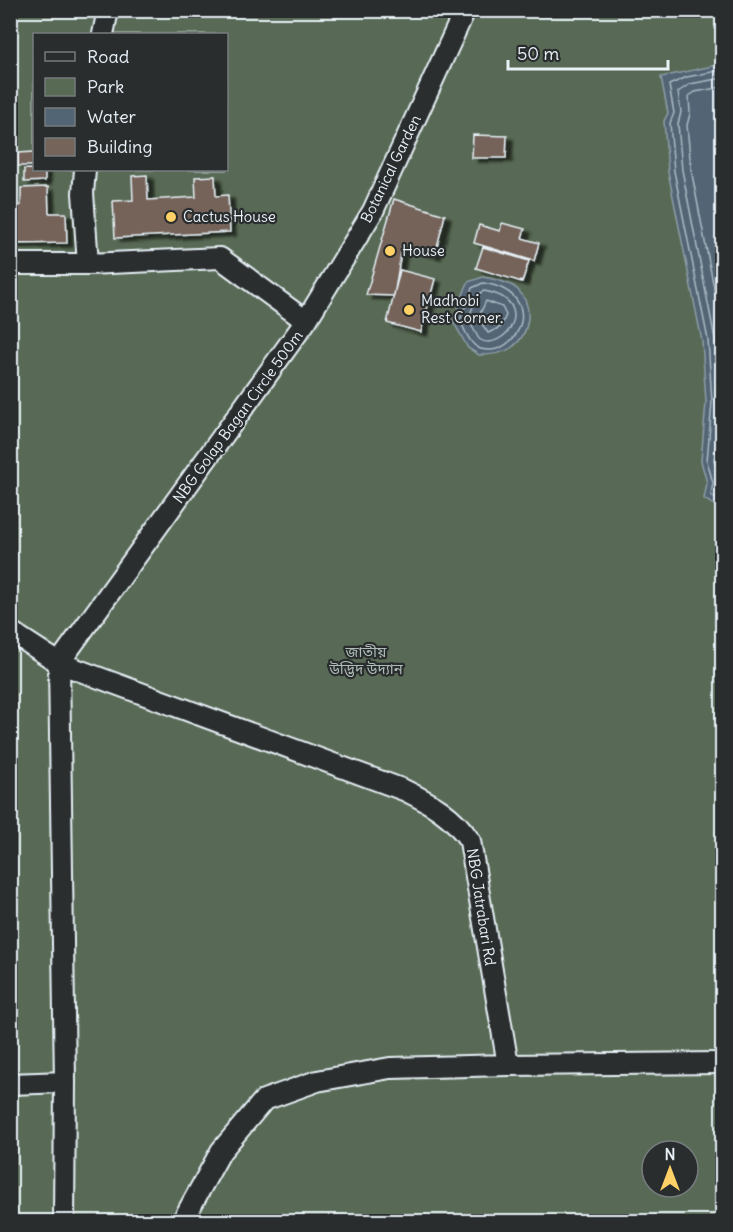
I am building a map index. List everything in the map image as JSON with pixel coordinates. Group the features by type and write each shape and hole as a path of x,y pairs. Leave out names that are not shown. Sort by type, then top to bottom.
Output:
{"street":[{"path":"103,33 108,10"},
{"name":"Botanical Garden","path":"306,321 373,212 465,10"},
{"path":"85,171 83,192 88,264"},
{"name":"NBG Golap Bagan Circle 500m","path":"10,264 88,264 220,258 306,321 59,663"},
{"path":"10,631 59,663 65,1082 64,1221"},
{"name":"NBG Jatrabari Rd","path":"59,663 404,790 437,806 460,826 470,841 508,1065"},
{"path":"182,1221 221,1151 264,1100 317,1081 390,1068 723,1063"},
{"path":"10,1084 65,1082"}],"green space":[{"name":"জাতীয় উদ্ভিদ উদ্যান","path":"11,11 722,11 722,1221 11,1221"}],"water":[{"path":"722,64 722,510 704,499 707,483 701,461 706,402 702,341 668,172 664,121 668,113 661,77"},
{"path":"483,277 515,287 527,305 528,321 522,336 511,348 500,353 479,355 468,348 453,321 468,282"}],"building":[{"path":"473,135 507,136 506,158 472,158"},
{"path":"33,152 33,166 18,166 18,153"},
{"path":"24,169 45,171 45,181 24,182"},
{"name":"Cactus House","path":"147,175 148,200 196,197 195,177 215,176 216,196 228,195 230,232 115,238 113,201 133,200 132,176"},
{"path":"48,187 49,213 66,213 67,243 10,244 10,206 21,205 21,188"},
{"name":"House","path":"394,199 445,215 435,255 402,247 394,296 366,295"},
{"path":"502,223 525,229 522,238 539,243 534,261 474,243 479,225 500,231"},
{"path":"483,247 529,261 522,282 476,268"},
{"name":"Madhobi Rest Corner.","path":"400,270 435,279 421,332 387,323"}],"place":[{"name":"Cactus House","path":"171,217"},
{"name":"House","path":"390,251"},
{"name":"Madhobi Rest Corner.","path":"409,310"}]}
